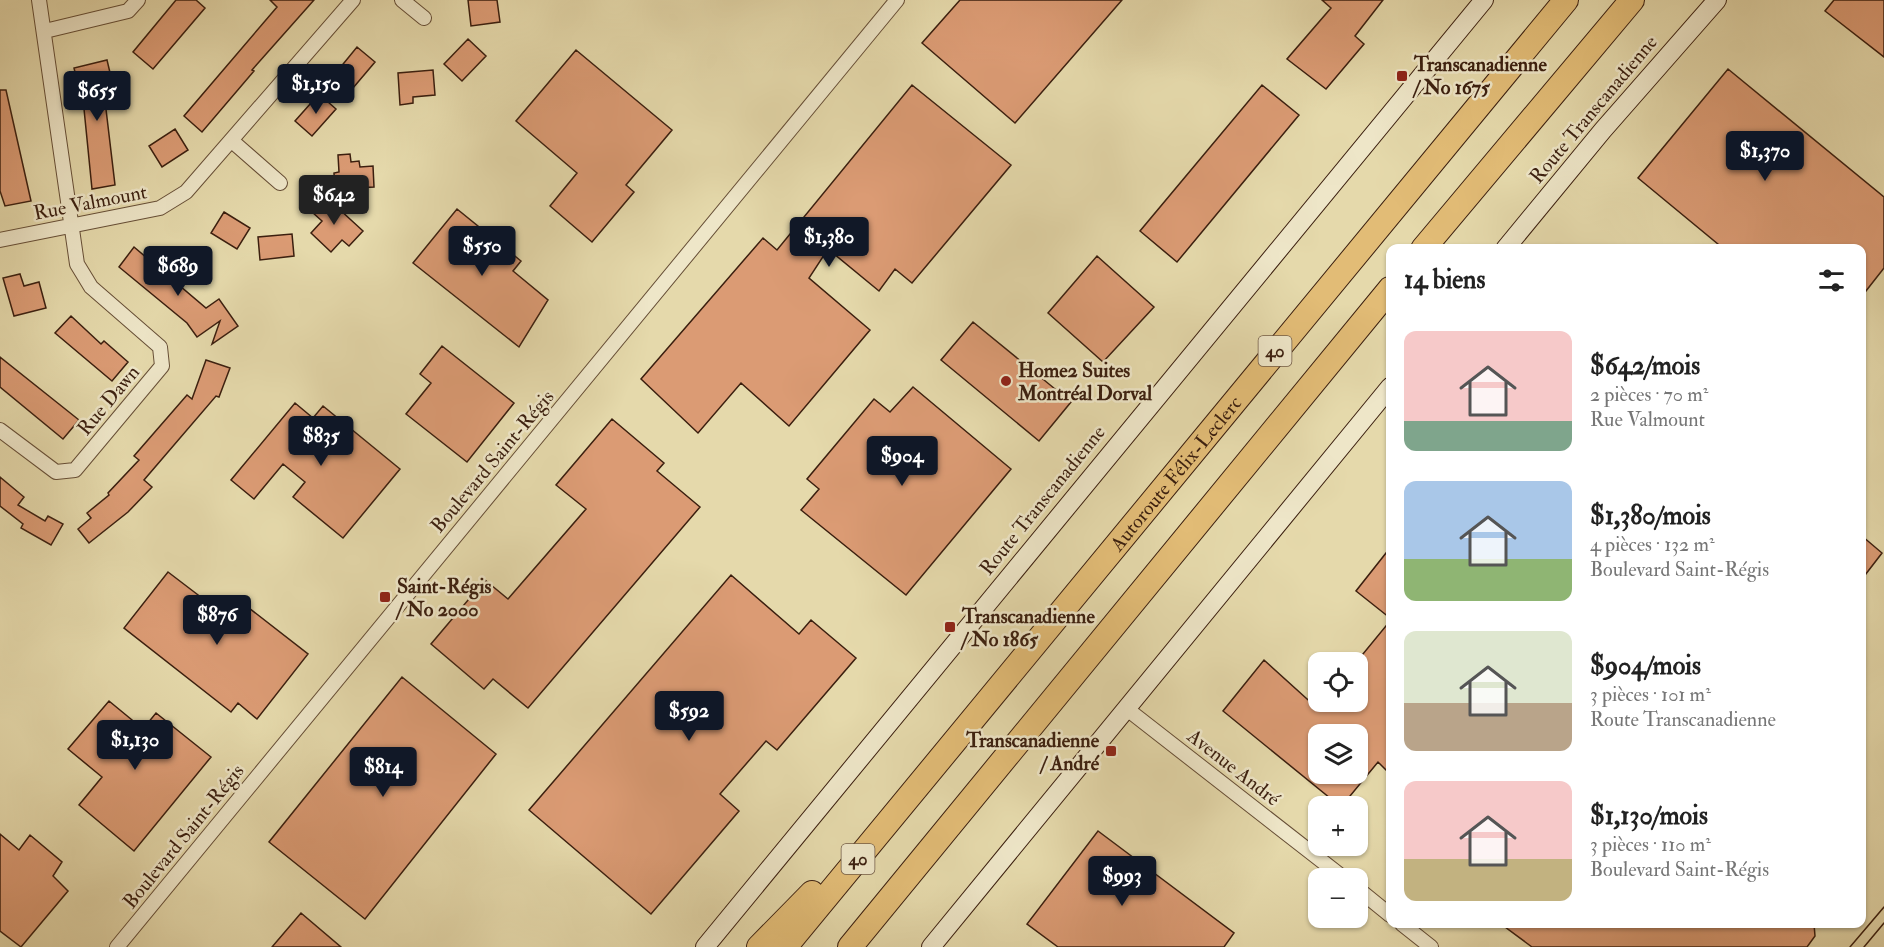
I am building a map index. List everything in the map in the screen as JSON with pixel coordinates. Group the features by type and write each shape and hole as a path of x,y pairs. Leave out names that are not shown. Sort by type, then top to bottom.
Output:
{"highway":[{"name":"Autoroute Félix-Leclerc","path":"785,947 1566,0"},
{"path":"1427,244 1632,0"},
{"name":"40","path":"852,947 875,915 1386,294"},
{"path":"759,947 930,770"}],"main road":[{"name":"Route Transcanadienne","path":"705,947 1484,0"},
{"name":"Route Transcanadienne","path":"1508,244 1632,95 1717,0"},
{"path":"932,947 1386,392"}],"street":[{"name":"Rue Dawn","path":"0,430 56,472 75,470 162,366 160,347 91,287 77,264 39,0"},
{"path":"45,31 128,11 138,0"},
{"name":"Rue Valmount","path":"0,240 160,208 186,192 353,0"},
{"path":"402,0 424,18"},
{"name":"Boulevard Saint-Régis","path":"117,947 897,0"},
{"path":"232,141 280,183"},
{"name":"Avenue André","path":"1127,709 1331,868"},
{"path":"1368,897 1386,912"},
{"path":"1407,928 1431,947"}],"building":[{"path":"176,0 196,0 205,8 153,69 133,52"},
{"path":"270,0 314,0 252,70 254,71 202,132 184,116 277,7"},
{"path":"468,0 497,0 500,22 471,26"},
{"path":"960,0 1122,0 1015,123 922,43"},
{"path":"1322,0 1383,0 1355,36 1364,44 1326,89 1287,59 1331,8"},
{"path":"1834,0 1884,0 1884,57 1825,11"},
{"path":"468,39 486,56 462,81 444,64"},
{"path":"357,47 375,62 353,88 335,74"},
{"path":"576,50 672,130 626,185 634,192 592,242 550,206 577,173 516,121"},
{"path":"107,60 112,81 103,84 115,185 92,189 84,109 74,68"},
{"path":"1728,69 1884,197 1884,268 1866,291 1866,244 1718,244 1638,178"},
{"path":"433,70 435,95 413,97 413,103 400,105 398,73"},
{"path":"912,85 1011,165 912,283 895,269 879,291 828,249 809,278 870,330 789,426 741,383 698,433 641,379 763,238 777,250"},
{"path":"1262,85 1299,115 1177,262 1140,231"},
{"path":"0,90 6,90 31,201 5,206 0,191"},
{"path":"319,94 336,109 312,136 295,121"},
{"path":"175,129 188,150 162,167 149,146"},
{"path":"350,154 351,162 359,161 360,167 373,166 374,187 335,189 334,173 339,172 338,155"},
{"path":"326,197 363,231 349,246 342,240 331,252 311,233 322,221 312,212"},
{"path":"457,209 521,261 513,271 548,300 519,347 413,263"},
{"path":"224,212 250,228 237,249 211,233"},
{"path":"292,234 294,256 260,260 258,237"},
{"path":"134,247 206,308 219,299 238,326 212,344 220,321 197,337 187,323 119,267"},
{"path":"1097,256 1154,307 1103,362 1048,313"},
{"path":"20,274 24,286 39,282 46,308 14,316 3,278"},
{"path":"71,316 101,344 104,341 128,362 112,381 55,333"},
{"name":"Home2 Suites Montréal Dorval","path":"973,322 1071,402 1039,441 941,360"},
{"path":"442,346 514,403 467,462 406,414 431,383 420,374"},
{"path":"0,357 79,420 63,439 0,387"},
{"path":"206,360 230,368 219,397 216,396 144,480 152,487 128,512 89,543 78,529 91,518 87,513 109,495 108,493 139,460 134,456 187,395 192,399"},
{"path":"913,387 1011,469 906,595 801,510 819,489 807,479 874,399 890,412"},
{"path":"295,403 313,418 323,406 400,469 343,538 293,497 305,482 283,464 254,499 231,480"},
{"path":"612,419 664,463 657,471 700,507 528,708 493,679 484,689 431,644 485,580 508,599 586,509 556,485"},
{"path":"0,477 24,497 18,505 45,521 48,516 63,524 51,545 21,528 23,524 0,506"},
{"path":"1866,539 1882,553 1866,574"},
{"path":"1386,553 1386,615 1356,591"},
{"path":"168,572 227,617 240,601 308,654 257,719 238,703 231,712 124,628"},
{"path":"731,575 799,634 811,620 856,658 777,750 766,741 720,794 739,811 651,914 529,810"},
{"path":"1386,626 1386,770 1378,762 1368,774 1368,724 1308,724 1308,780 1223,711 1264,660 1308,700 1308,712 1368,712 1368,652 1365,652"},
{"path":"402,677 496,754 365,919 269,842"},
{"path":"109,701 143,729 156,713 211,757 134,851 79,805 102,777 68,749"},
{"path":"1313,784 1360,784 1350,796 1327,796"},
{"path":"1098,831 1234,933 1224,947 1058,947 1027,924"},
{"path":"0,834 19,850 30,835 62,862 53,876 68,891 21,947 0,931"},
{"path":"301,913 341,947 272,947"},
{"path":"1506,928 1814,928 1815,936 1807,947 1532,947"}],"tram line":[{"path":"1850,947 1884,907"},
{"path":"1864,947 1884,923"}],"place":[{"name":"Transcanadienne / No 1675","path":"1402,76"},
{"name":"Home2 Suites Montréal Dorval","path":"1006,381"},
{"name":"Saint-Régis / No 2000","path":"385,597"},
{"name":"Transcanadienne / No 1865","path":"950,627"},
{"name":"Transcanadienne / André","path":"1111,751"}]}
